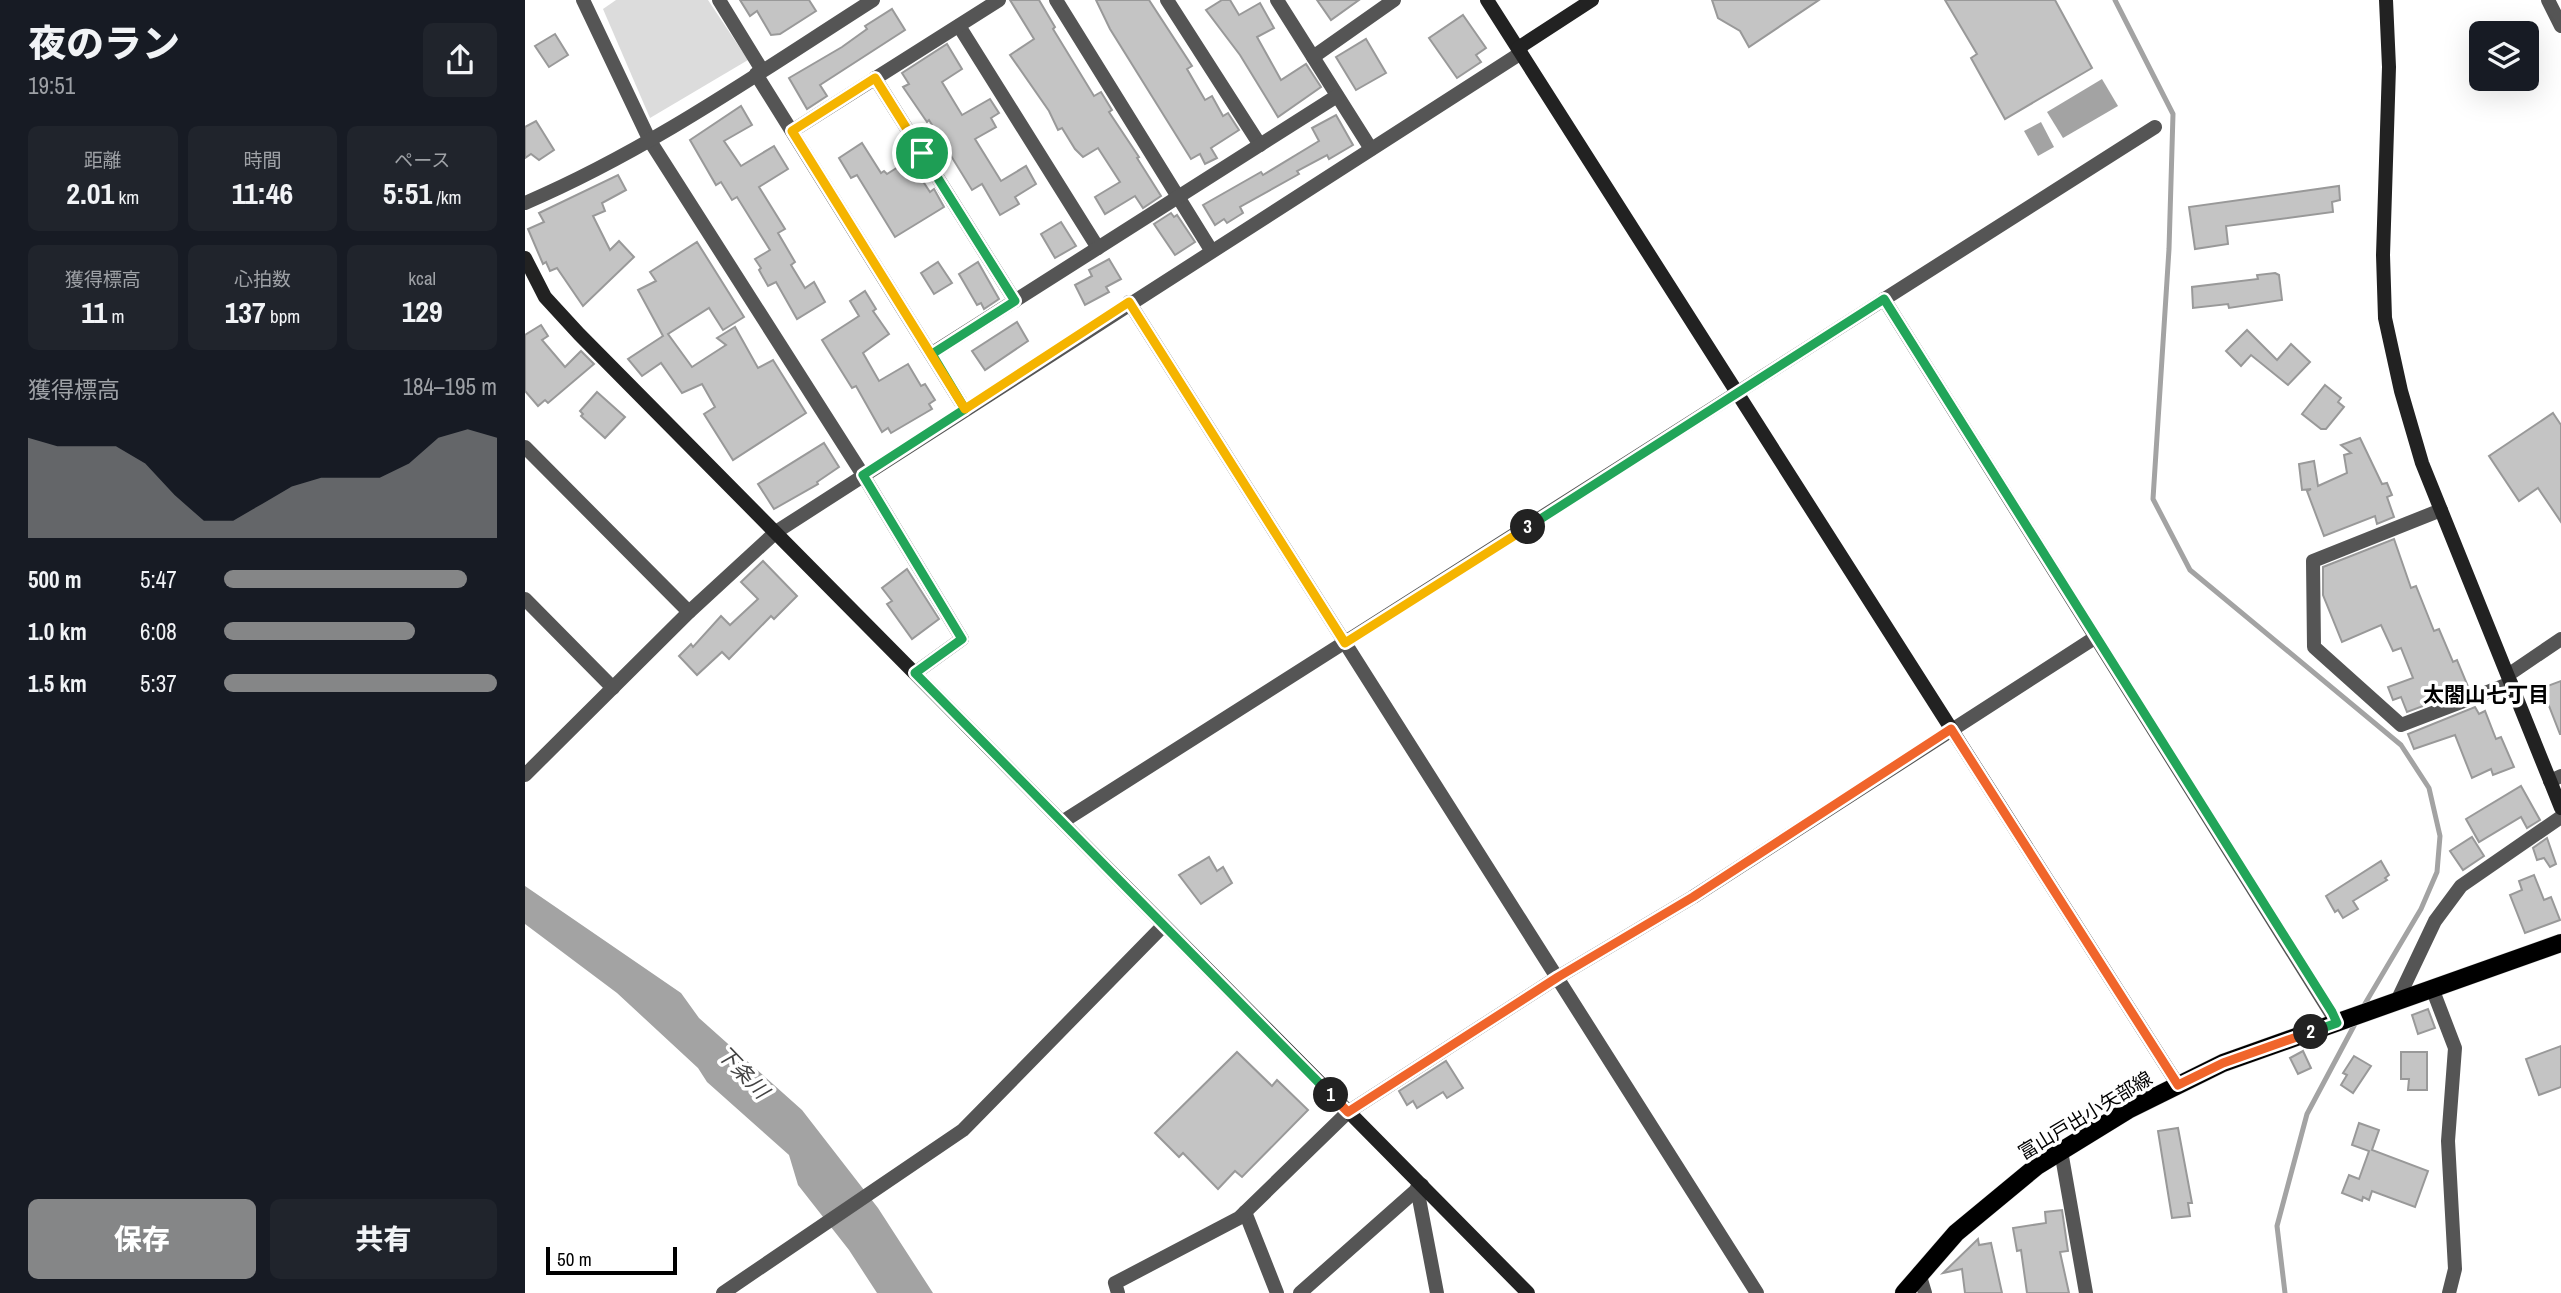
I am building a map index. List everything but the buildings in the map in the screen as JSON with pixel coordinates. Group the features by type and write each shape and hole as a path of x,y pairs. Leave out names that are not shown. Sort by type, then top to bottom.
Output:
{"main road":[{"name":"富山戸出小矢部線","path":"1904,1293 1956,1233 2037,1166 2128,1110 2223,1063 2561,943"}],"street":[{"path":"583,0 650,141 717,250 863,475 962,639 915,673"},
{"path":"719,0 792,131 965,409"},
{"path":"525,203 585,177 650,141 759,72 851,6 873,0"},
{"path":"792,131 999,0"},
{"path":"1056,0 1211,250"},
{"path":"1167,0 1259,145"},
{"path":"1277,0 1371,149"},
{"path":"1313,57 1394,0"},
{"path":"1487,0 1736,395 2178,1085"},
{"path":"525,775 689,612 776,532 1129,302 1371,149 1592,0"},
{"path":"2386,0 2389,67 2383,255 2385,318 2414,439 2509,679 2556,778 2561,808"},
{"path":"2548,0 2561,26"},
{"path":"959,26 1098,248"},
{"path":"875,78 1015,301"},
{"path":"932,354 1338,96"},
{"path":"1062,822 2155,127"},
{"path":"525,258 545,297 579,334 1528,1293"},
{"path":"1884,299 2340,1022"},
{"path":"1129,302 1758,1293"},
{"path":"525,447 689,612"},
{"path":"2441,510 2313,561 2314,647 2401,725 2509,679 2561,639"},
{"path":"525,598 613,688"},
{"path":"1118,1293 1115,1283 1245,1212 1348,1112 1558,977 1693,897 2096,637"},
{"path":"2393,1003 2435,921 2461,886 2561,817"},
{"path":"723,1293 963,1130 1163,926"},
{"path":"2432,988 2455,1048 2448,1141 2455,1269 2449,1293"},
{"path":"2061,1151 2086,1293"},
{"path":"1300,1293 1420,1186"},
{"path":"1420,1186 1437,1293"},
{"path":"1245,1212 1277,1293"},
{"path":"1919,1273 1925,1293"}],"shaded area":[{"path":"616,0 708,0 748,60 650,118 603,9"}],"water":[{"path":"2102,79 2118,106 2063,138 2047,112"},
{"path":"2041,122 2054,147 2038,156 2024,131"},
{"name":"下条川","path":"525,886 681,993 699,1018 802,1110 878,1208 933,1293 877,1293 849,1250 798,1185 789,1155 707,1082 698,1068 617,993 525,924"}],"waterway":[{"path":"2115,0 2173,114 2169,249 2153,499 2190,570 2401,745 2429,788 2440,836 2437,872 2421,909 2363,1007"},
{"path":"2285,1293 2277,1226 2307,1114 2356,1022"}],"district":[{"name":"太閤山七丁目","path":"2486,694"}],"route":[{"path":"922,153 875,78 792,131 965,409 1129,302 1345,643 1884,299 2337,1023 2223,1063 2178,1085 1951,729 1693,897 1558,977 1348,1112 915,673 962,639 863,475 965,409 932,354 1015,301 922,153"}]}
